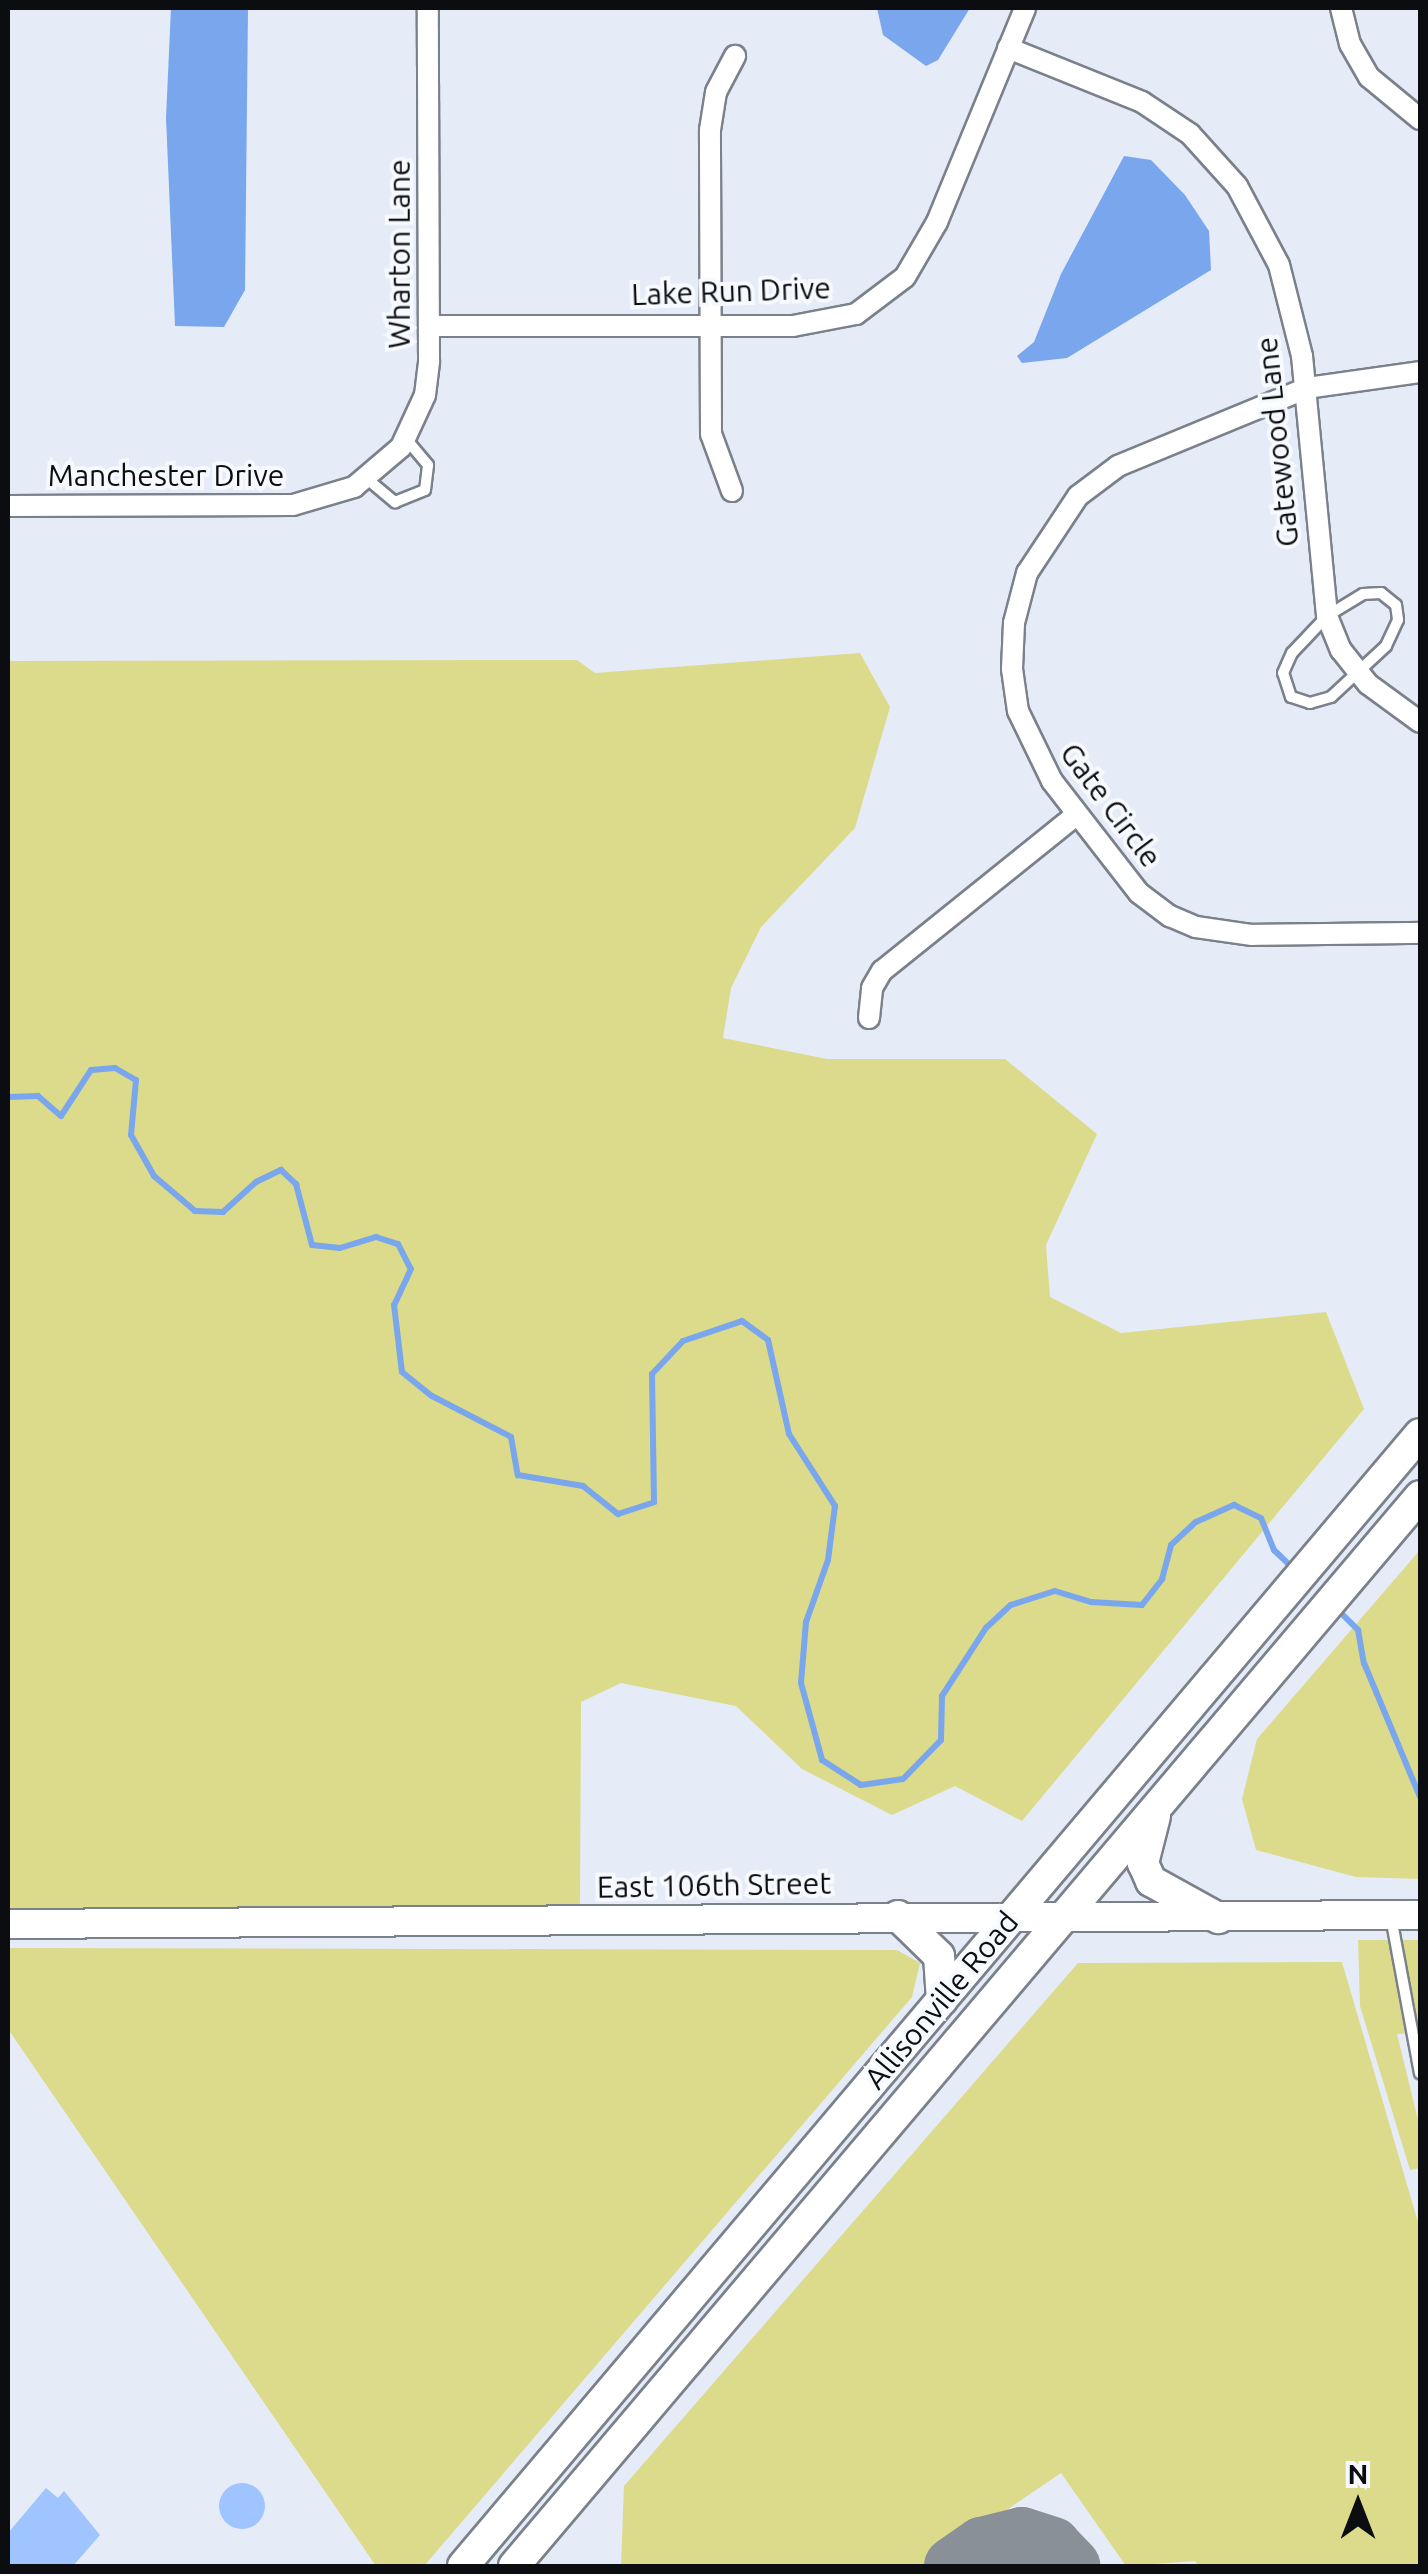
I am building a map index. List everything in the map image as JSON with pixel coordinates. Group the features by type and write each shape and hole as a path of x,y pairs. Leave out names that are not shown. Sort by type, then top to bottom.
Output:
{"main road":[{"name":"Allisonville Road","path":"462,2566 1420,1434"},
{"name":"Allisonville Road","path":"514,2566 1420,1496"},
{"path":"1158,1807 1144,1870 1161,1892 1218,1918"},
{"path":"898,1916 940,1956 942,2000"}],"street":[{"name":"Wharton Lane","path":"366,478 406,439 425,395 429,326 428,8"},
{"name":"Lake Run Drive","path":"429,326 826,324 889,294 937,222 1025,8"},
{"path":"1341,8 1350,44 1369,77 1420,118"},
{"name":"Gatewood Lane","path":"1008,48 1142,102 1219,163 1279,265 1306,388 1327,616 1357,672 1420,722"},
{"path":"732,491 711,434 710,325 712,111 734,56"},
{"name":"Gate Circle","path":"1420,372 1306,388 1118,466 1078,496 1048,532 1027,573 1014,623 1012,670 1036,754 1077,814 1139,892 1196,928 1252,935 1420,933"},
{"name":"Manchester Drive","path":"8,506 293,506 334,496 366,478"},
{"path":"868,1018 882,971 1077,814"},
{"name":"East 106th Street","path":"8,1924 1014,1914 1420,1916"}],"lane":[{"path":"366,478 394,502 425,490 428,464 406,439"},
{"path":"1382,593 1396,604 1394,638 1357,672 1320,702 1290,697 1286,662 1327,616 1363,594 1382,593"},
{"path":"1391,1916 1420,2073"}],"shaded area":[{"path":"860,653 890,707 855,828 761,927 731,988 723,1038 827,1059 1005,1059 1097,1134 1046,1245 1050,1297 1121,1333 1326,1312 1364,1409 1022,1821 955,1786 892,1815 802,1769 736,1706 621,1683 581,1702 580,1909 8,1914 8,661 577,660 595,673"},
{"path":"1420,1550 1420,1879 1356,1877 1256,1850 1242,1799 1257,1739"},
{"path":"1358,1940 1420,1940 1420,2033 1397,2034 1420,2128 1420,2168 1410,2170 1360,2006"},
{"path":"8,1948 897,1950 920,1963 912,1997 424,2566 376,2566 8,2029"},
{"path":"1342,1962 1420,2229 1420,2566 1199,2566 1195,2561 1126,2566 1061,2473 924,2566 621,2566 624,2486 1078,1963"}],"water":[{"path":"171,8 248,8 245,290 224,327 175,326 166,118"},
{"path":"877,8 970,8 938,60 926,66 883,35"},
{"path":"1124,156 1151,160 1185,195 1209,231 1211,270 1067,358 1022,363 1017,356 1034,342 1061,274"}],"building":[{"path":"242,2483 259,2489 265,2506 259,2523 242,2529 225,2523 219,2506 225,2489"},
{"path":"46,2488 58,2498 64,2491 100,2535 73,2566 8,2566 8,2533"}],"waterway":[{"path":"8,1097 38,1096 61,1116 91,1070 115,1068 136,1080 131,1135 154,1176 195,1211 223,1212 256,1182 281,1170 296,1184 312,1245 340,1248 376,1237 398,1244 411,1269 394,1305 402,1372 432,1396 511,1437 518,1475 583,1486 618,1514 654,1502 652,1374 683,1341 742,1321 768,1340 789,1434 835,1506 828,1560 806,1622 801,1683 822,1760 861,1785 903,1779 941,1740 942,1696 986,1628 1011,1605 1055,1591 1091,1602 1142,1605 1162,1579 1171,1545 1196,1522 1234,1505 1261,1518 1274,1550 1295,1570"},
{"path":"1337,1609 1358,1630 1364,1663 1420,1797"}],"taxiway":[{"path":"953,2566 982,2546 1022,2536 1052,2546 1071,2566"}]}
